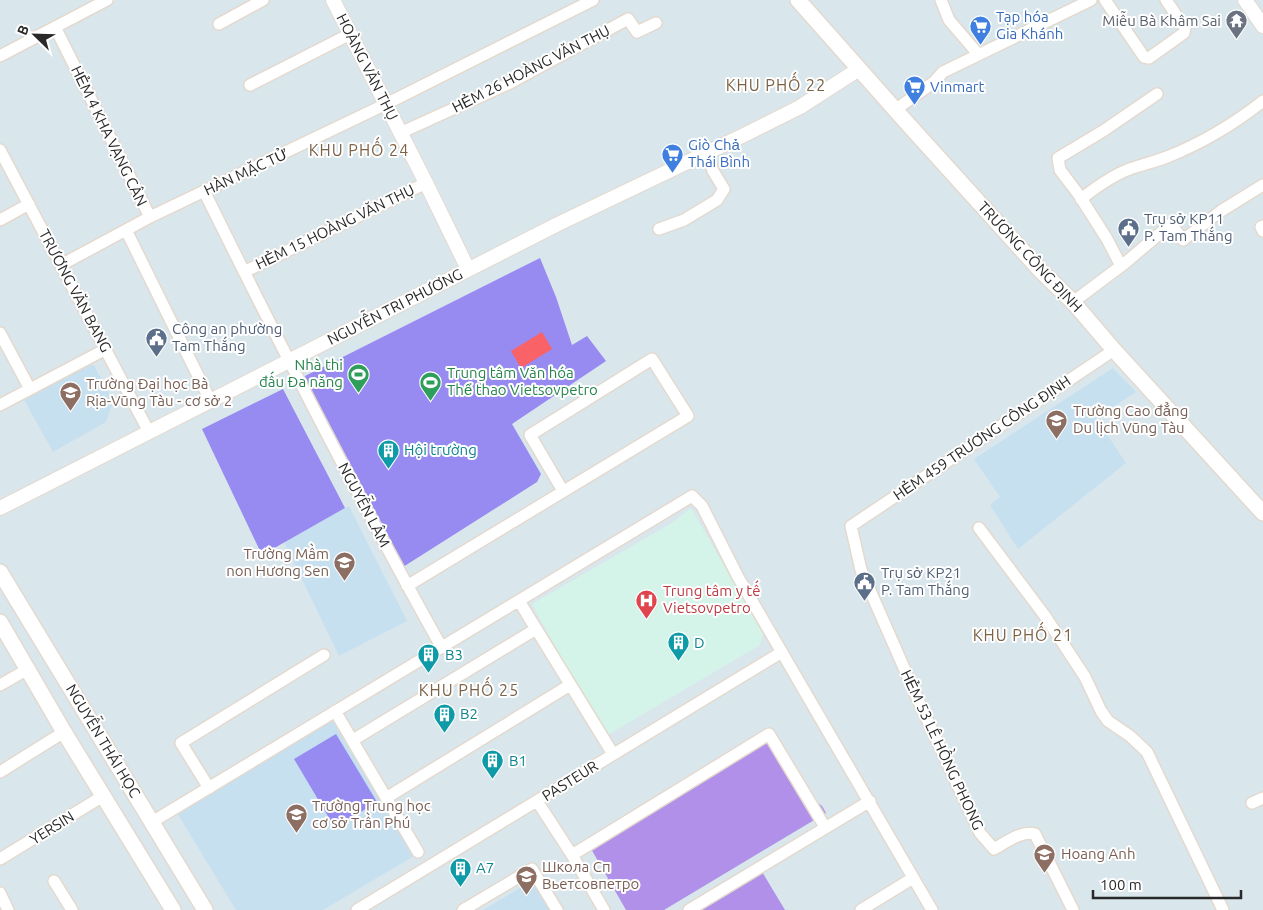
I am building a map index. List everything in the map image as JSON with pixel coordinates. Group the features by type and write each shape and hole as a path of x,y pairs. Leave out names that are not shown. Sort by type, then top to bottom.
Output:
{"main road":[{"name":"TRƯƠNG CÔNG ĐỊNH","path":"798,0 1040,270 1073,302 1114,350 1263,513"},
{"name":"NGUYỄN THÁI HỌC","path":"0,572 205,910"},
{"name":"NGUYỄN THÁI HỌC","path":"0,622 64,732 173,910"}],"street":[{"path":"0,56 107,0"},
{"path":"219,24 263,0"},
{"name":"HOÀNG VĂN THỤ","path":"333,0 468,269"},
{"name":"HÀN MẶC TỬ","path":"61,265 150,217 386,104 592,0"},
{"path":"941,0 949,20 978,54"},
{"path":"895,110 934,82 943,72 1090,0"},
{"path":"1105,0 1144,57 1149,58 1184,34 1185,28 1166,0"},
{"path":"1245,0 1263,26"},
{"name":"HẺM 26 HOÀNG VĂN THỤ","path":"400,133 510,83 628,19 637,32 656,23"},
{"name":"HẺM 4 KHA VẠNG CÂN","path":"55,27 150,217"},
{"path":"250,86 350,34"},
{"name":"NGUYỄN TRI PHƯƠNG","path":"0,508 212,402 468,269 800,106 859,69"},
{"path":"1120,266 1107,239 1060,170 1058,158 1103,131 1157,94"},
{"path":"1081,199 1095,188 1126,170 1168,157 1207,139 1229,126 1263,101"},
{"name":"TRƯƠNG VĂN BANG","path":"0,150 149,432"},
{"path":"659,229 684,220 721,196 724,189 713,171 707,152"},
{"name":"HẺM 15 HOÀNG VĂN THỤ","path":"244,272 426,183"},
{"path":"1073,302 1171,224 1183,240 1221,211 1263,185"},
{"name":"NGUYỄN LÂM","path":"204,191 289,362 407,586 442,648"},
{"path":"0,220 29,204"},
{"path":"1263,226 1261,227 1263,231"},
{"path":"126,230 212,402"},
{"path":"0,333 30,389"},
{"path":"0,405 106,349"},
{"name":"HẺM 459 TRƯƠNG CÔNG ĐỊNH","path":"851,526 1114,350"},
{"path":"407,586 688,416 652,359 530,435 563,491"},
{"path":"152,822 692,496 702,506 738,578 932,910"},
{"name":"HẺM 53 LÊ HỒNG PHONG","path":"851,526 862,570 923,711 980,833 994,849 1022,834 1035,834 1073,910"},
{"path":"979,528 1045,616 1085,677 1101,711 1108,721 1130,736 1147,752 1223,910"},
{"path":"519,602 613,754"},
{"path":"353,740 536,628"},
{"name":"PASTEUR","path":"359,910 782,652"},
{"path":"209,788 181,742 324,655"},
{"path":"0,685 28,669"},
{"path":"386,798 570,685"},
{"path":"335,711 418,852"},
{"path":"0,772 64,732"},
{"path":"572,854 769,734 826,827"},
{"name":"YERSIN","path":"0,859 103,796"},
{"path":"537,801 572,854 604,910"},
{"path":"689,910 870,802"},
{"path":"463,910 532,869 557,910"},
{"path":"861,910 913,878"},
{"path":"54,881 72,910"},
{"path":"0,893 8,910"}],"shaded area":[{"name":"Trung tâm Văn hóa Thể thao Vietsovpetro","path":"540,258 556,297 572,345 587,336 606,361 512,424 541,474 537,482 403,567 303,377"},
{"path":"542,332 552,349 521,368 511,351"},
{"name":"Trường Đại học Bà Rịa-Vũng Tàu - cơ sở 2","path":"85,363 94,365 113,402 106,422 53,452 23,398"},
{"name":"Trường Cao đẳng Du lịch Vũng Tàu","path":"1113,368 1136,392 1096,418 1126,463 1018,549 990,505 1000,497 974,459"},
{"path":"283,389 345,508 262,555 202,429"},
{"name":"Trường Mầm non Hương Sen","path":"349,506 407,621 339,656 284,542"},
{"name":"Trung tâm y tế Vietsovpetro","path":"691,508 763,634 760,645 604,737 532,604 672,523"},
{"name":"Trường Trung học cơ sở Trần Phú","path":"334,718 414,856 323,910 236,910 177,813"},
{"path":"774,733 805,783 804,792 822,806 826,813 664,910 626,910 590,847"},
{"path":"336,734 377,802 335,828 294,759"},
{"path":"758,865 785,910 683,910"},
{"name":"Школа Сп Вьетсовпетро","path":"535,879 553,910 483,910"}],"place":[{"name":"Miễu Bà Khâm Sai","path":"1237,40"},
{"name":"Tạp hóa Gia Khánh","path":"980,45"},
{"name":"Vinmart","path":"914,106"},
{"name":"Giò Chả Thái Bình","path":"672,173"},
{"name":"Trụ sở KP11 P. Tam Thắng","path":"1128,247"},
{"name":"Công an phường Tam Thắng","path":"156,357"},
{"name":"Nhà thi đấu Đa năng","path":"359,393"},
{"name":"Trung tâm Văn hóa Thể thao Vietsovpetro","path":"431,401"},
{"name":"Trường Đại học Bà Rịa-Vũng Tàu - cơ sở 2","path":"70,412"},
{"name":"Trường Cao đẳng Du lịch Vũng Tàu","path":"1057,439"},
{"name":"Hội trường","path":"388,469"},
{"name":"Trường Mầm non Hương Sen","path":"345,582"},
{"name":"Trụ sở KP21 P. Tam Thắng","path":"865,601"},
{"name":"Trung tâm y tế Vietsovpetro","path":"647,619"},
{"name":"D","path":"678,662"},
{"name":"B3","path":"429,674"},
{"name":"B2","path":"444,733"},
{"name":"B1","path":"493,780"},
{"name":"Trường Trung học cơ sở Trần Phú","path":"296,834"},
{"name":"Hoang Anh","path":"1045,873"},
{"name":"A7","path":"460,887"},
{"name":"Школа Сп Вьетсовпетро","path":"526,895"}],"district":[{"name":"KHU PHỐ 22","path":"776,85"},
{"name":"KHU PHỐ 24","path":"359,150"},
{"name":"KHU PHỐ 21","path":"1023,635"},
{"name":"KHU PHỐ 25","path":"469,690"}]}
